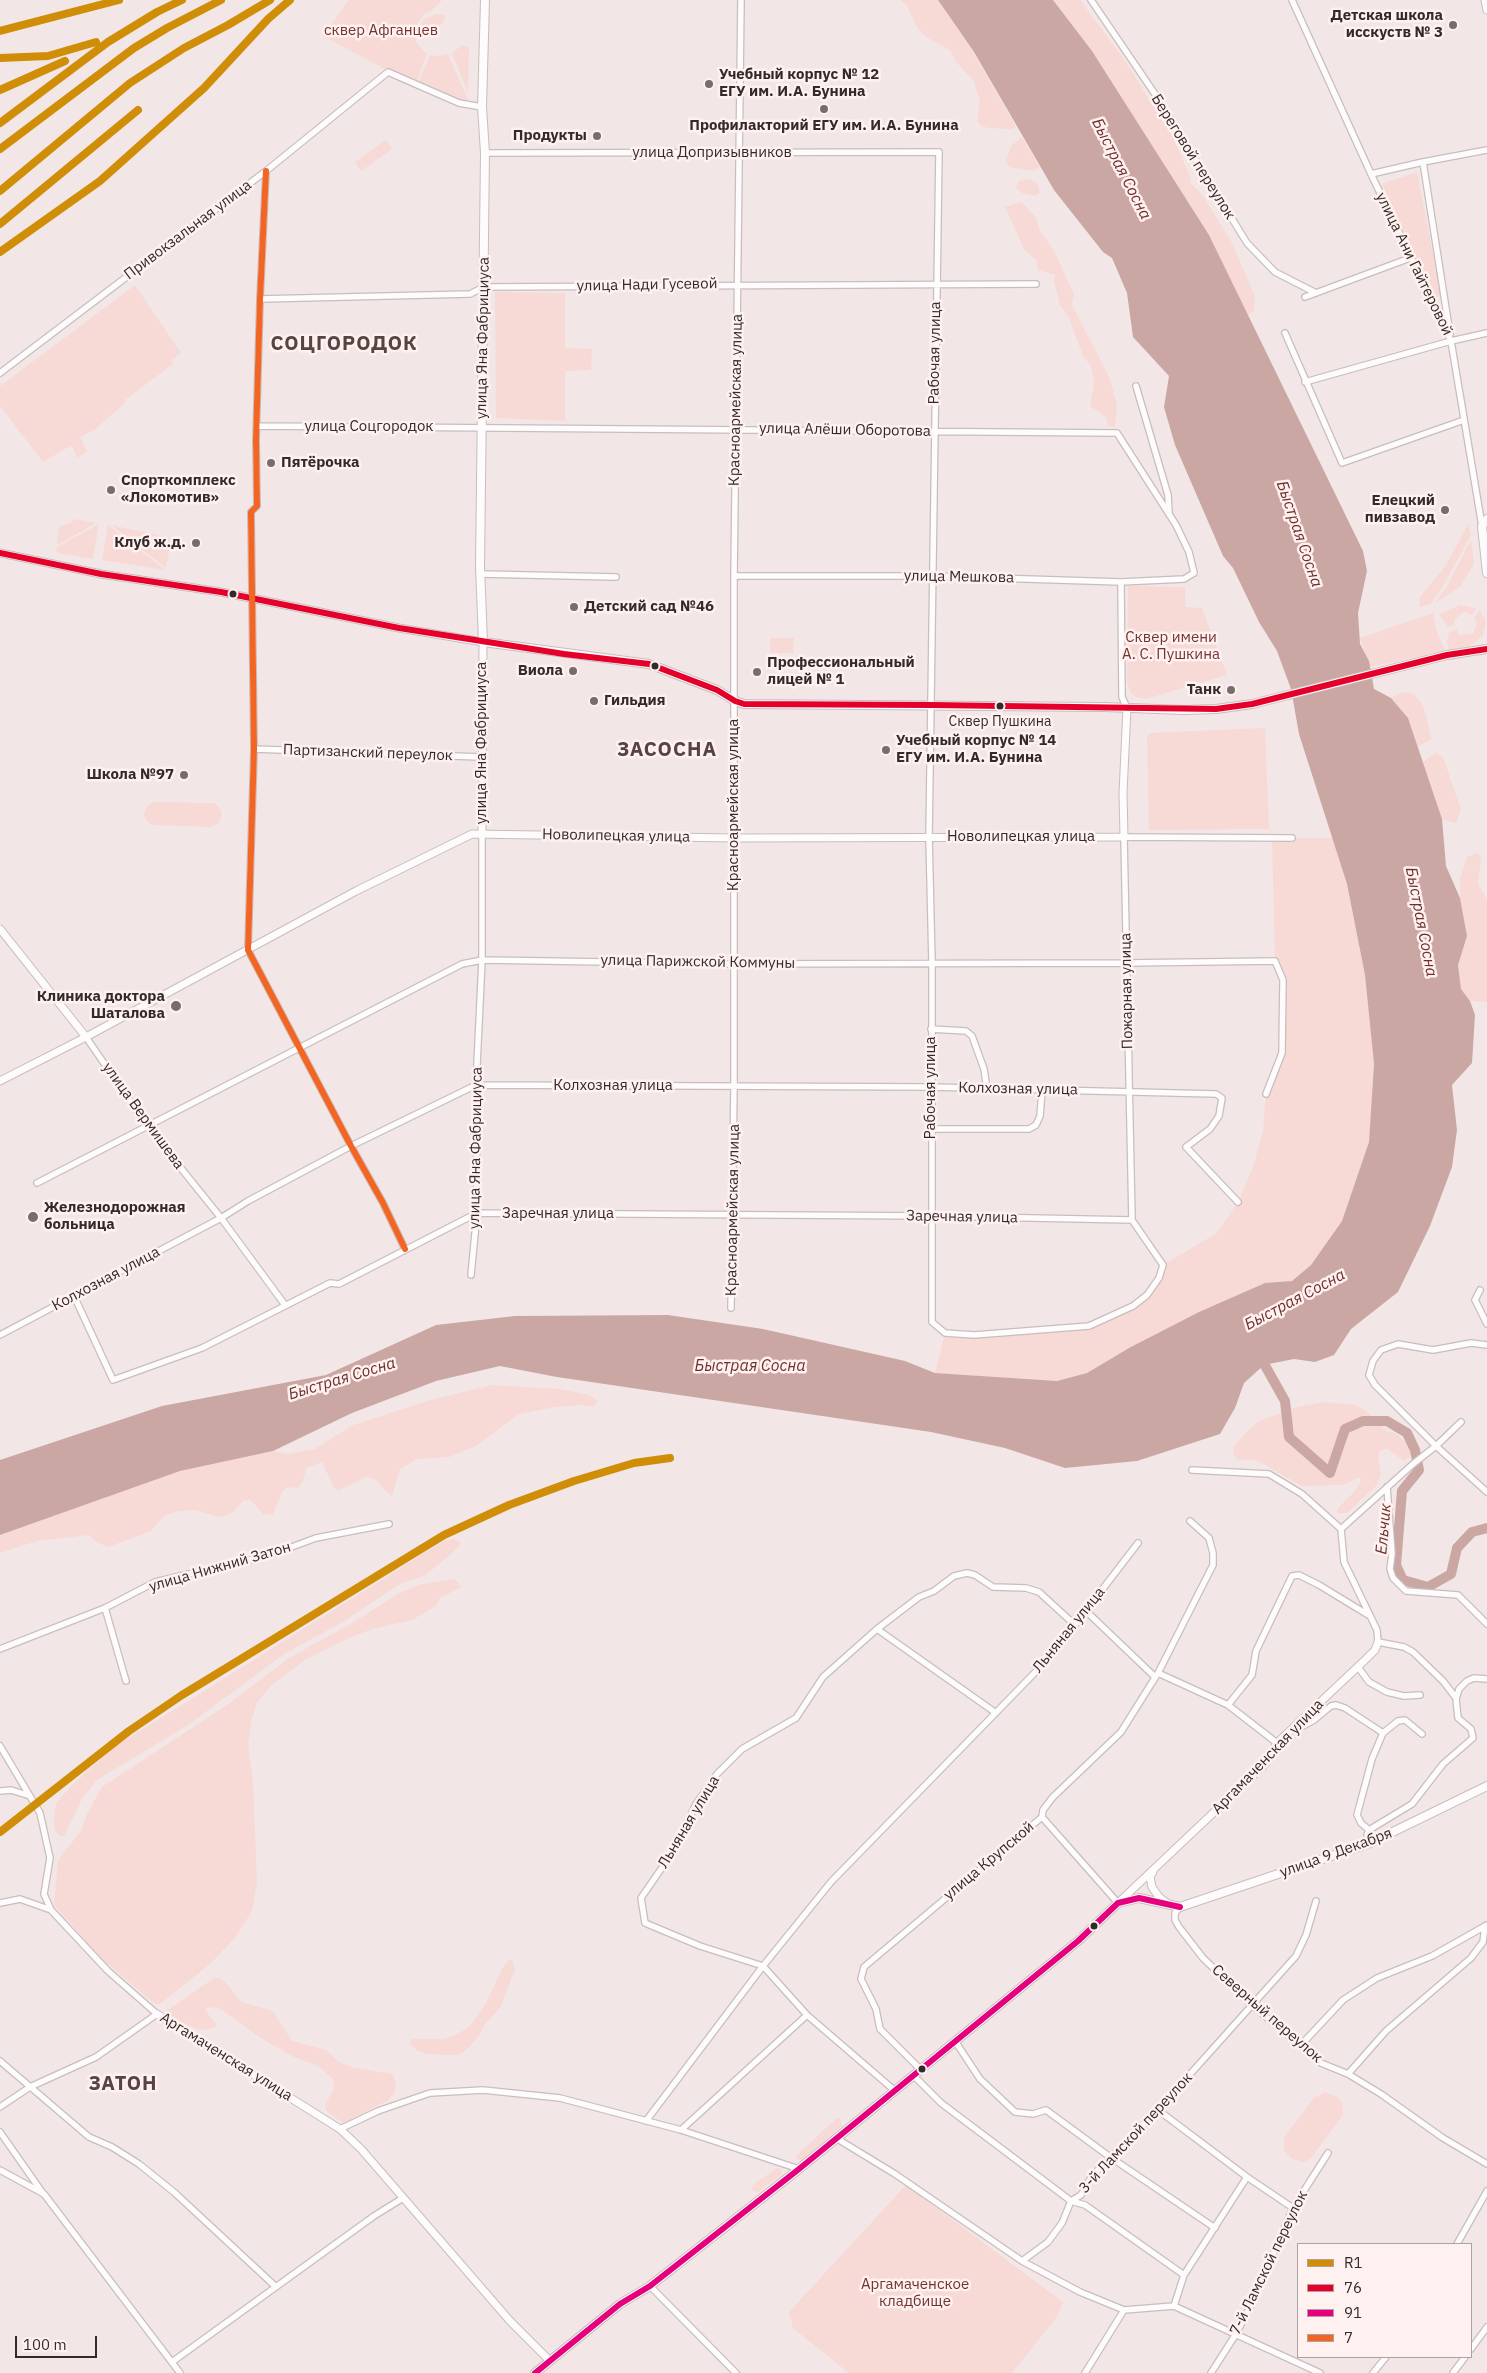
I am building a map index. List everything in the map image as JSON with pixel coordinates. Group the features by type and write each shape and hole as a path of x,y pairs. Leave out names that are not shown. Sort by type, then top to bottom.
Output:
{"main road":[{"name":"улица Яна Фабрициуса","path":"483,642 481,574 485,153 482,107 485,0"},
{"path":"1482,526 1487,519"},
{"name":"улица Ани Гайтеровой","path":"1482,526 1487,573"},
{"path":"483,642 649,664 717,690 735,701 757,705 932,704 1192,710 1252,704 1443,656 1487,649"},
{"name":"улица 9 Декабря","path":"1180,1907 1370,1844 1487,1786"},
{"path":"535,2373 620,2304 650,2286 799,2169 1078,1941 1118,1903 1139,1898 1180,1907"}],"street":[{"name":"Красноармейская улица","path":"731,1308 734,1086 732,964 735,701 734,576 741,0"},
{"name":"Береговой переулок","path":"1091,0 1156,97 1247,243 1275,272 1316,293"},
{"name":"улица Ани Гайтеровой","path":"1292,0 1410,258 1451,340 1482,526"},
{"path":"1485,0 1487,10"},
{"name":"Привокзальная улица","path":"0,373 266,171 388,72 459,104 482,107"},
{"path":"1371,174 1487,150"},
{"name":"улица Допризывников","path":"485,153 939,152"},
{"name":"Рабочая улица","path":"939,152 931,576 932,704 928,837 932,963 932,1322 945,1332 974,1335 1089,1326 1133,1306 1146,1295 1159,1278 1163,1265 1132,1220"},
{"path":"1423,162 1451,340"},
{"path":"266,171 260,298 257,426 258,506 251,512 254,750 248,950 299,1049 383,1203 405,1249"},
{"path":"1305,297 1410,258"},
{"name":"улица Нади Гусевой","path":"260,298 470,294 484,287 737,284 1036,284"},
{"path":"1285,333 1342,463 1464,420"},
{"path":"1306,382 1451,340 1487,333"},
{"path":"1136,386 1152,435 1168,495 1170,516"},
{"name":"улица Соцгородок","path":"257,426 482,428"},
{"name":"улица Алёши Оборотова","path":"482,428 1117,432 1170,516"},
{"name":"улица Мешкова","path":"734,576 931,576 1121,582 1184,579 1194,574 1189,552 1170,516"},
{"path":"0,553 102,574 252,599 399,628 483,642"},
{"path":"481,574 616,577"},
{"path":"1121,582 1122,697 1127,708"},
{"name":"улица Яна Фабрициуса","path":"471,1275 478,1213 476,1085 482,960 481,757 483,642"},
{"name":"Пожарная улица","path":"1127,708 1123,793 1132,1220"},
{"name":"Партизанский переулок","path":"254,750 481,757"},
{"name":"Новолипецкая улица","path":"0,1081 86,1038 365,887 472,834 734,838 1292,838"},
{"name":"улица Вермишева","path":"0,929 86,1038 147,1126 221,1218 285,1305"},
{"name":"улица Парижской Коммуны","path":"37,1183 462,964 482,960 732,964 1126,963 1275,960 1283,980 1282,1053 1266,1094"},
{"path":"931,1029 966,1031 972,1036 984,1069 987,1089"},
{"name":"Колхозная улица","path":"0,1335 221,1218 248,1201 351,1146 476,1085 931,1087 1216,1094 1222,1098 1219,1116 1210,1129 1186,1147 1238,1202"},
{"path":"931,1129 1029,1129 1036,1125 1040,1116 1042,1091"},
{"name":"Заречная улица","path":"74,1296 113,1380 202,1348 285,1305 330,1284 339,1284 478,1213 931,1216 1132,1220"},
{"path":"1480,1290 1474,1300 1487,1324"},
{"path":"1487,1345 1471,1343 1433,1350 1398,1344 1381,1350 1373,1361 1369,1375 1375,1385 1436,1446 1487,1492"},
{"path":"1341,1529 1387,1486 1436,1446 1460,1422"},
{"path":"1192,1470 1269,1474 1302,1494 1341,1529 1344,1562 1377,1630 1378,1642 1404,1647 1413,1652 1443,1681 1456,1698"},
{"path":"1387,1486 1392,1554 1390,1569 1393,1578 1406,1591 1458,1595 1487,1624"},
{"name":"улица Крупской","path":"920,2069 880,2029 876,2009 860,1979 864,1967 1042,1817 1043,1810 1053,1797 1121,1732 1156,1675 1213,1565 1210,1538 1190,1521"},
{"name":"улица Нижний Затон","path":"0,1650 105,1608 155,1582 270,1555 316,1538 390,1524"},
{"name":"Льняная улица","path":"646,2121 763,1966 831,1882 1052,1655 1138,1543"},
{"path":"996,1713 876,1629 919,1597 934,1591 954,1576 967,1573 975,1575 994,1587 1026,1588 1039,1592 1075,1625"},
{"path":"1228,1705 1252,1675 1256,1651 1292,1576 1299,1575 1319,1585 1371,1616"},
{"path":"105,1608 126,1681"},
{"path":"1086,1611 1156,1675 1228,1705 1277,1743"},
{"name":"Льняная улица","path":"763,1966 700,1946 645,1923 641,1898 675,1849 696,1804 717,1774 742,1749 796,1718 823,1677 876,1629"},
{"name":"Аргамаченская улица","path":"1118,1903 1266,1763 1277,1743 1375,1650 1378,1642"},
{"path":"1358,1667 1369,1682 1387,1692 1404,1696 1420,1695"},
{"path":"1370,1844 1367,1835 1369,1830 1412,1804 1443,1764 1473,1738 1471,1729 1458,1718 1456,1698 1459,1689 1467,1681 1474,1678 1487,1679"},
{"path":"1291,1730 1308,1723 1330,1706 1336,1705 1345,1708 1383,1733"},
{"path":"1369,1830 1361,1823 1357,1815 1372,1759 1383,1733 1398,1721 1405,1720 1422,1734"},
{"path":"0,1746 27,1795 40,1813 50,1858 44,1894 51,1910"},
{"path":"0,1790 11,1790 27,1795"},
{"path":"1042,1817 1118,1903"},
{"path":"1154,1870 1150,1877 1152,1887 1159,1897 1167,1903"},
{"path":"0,1903 20,1899 51,1910"},
{"name":"3-й Ламской переулок","path":"1022,2261 1048,2242 1062,2223 1071,2201 1081,2194 1092,2176 1158,2110 1296,1956 1306,1935 1316,1900"},
{"name":"Северный переулок","path":"1180,1907 1175,1913 1175,1920 1179,1927 1203,1958 1253,2006 1321,2062 1348,2074 1402,2107 1443,2138 1487,2164"},
{"name":"Аргамаченская улица","path":"51,1910 108,1970 157,2014 340,2129 361,2149 510,2321 550,2361"},
{"path":"1301,2045 1343,2000 1370,1982 1432,1956 1486,1926"},
{"path":"1348,2074 1386,2031 1471,1958 1483,1942 1486,1926"},
{"path":"763,1966 807,2015 894,2090"},
{"path":"0,2107 30,2087 96,2057 157,2014"},
{"path":"682,2130 807,2015"},
{"path":"955,2041 980,2079 1015,2112 1033,2114 1046,2110 1110,2157 1215,2228"},
{"path":"0,2060 89,2137 112,2147 138,2164 175,2193 275,2286"},
{"path":"913,2075 941,2103 1071,2201 1085,2205 1184,2275"},
{"path":"340,2129 378,2111 430,2093 483,2090 560,2098 682,2130 799,2169"},
{"path":"1158,2110 1247,2177 1294,2208"},
{"path":"0,2132 44,2194 180,2373"},
{"path":"836,2138 895,2174 1022,2261 1080,2292 1124,2310 1174,2306 1320,2373"},
{"name":"7-й Ламской переулок","path":"1210,2373 1236,2334 1294,2208 1328,2153"},
{"path":"0,2170 44,2194"},
{"path":"1174,2306 1184,2275 1247,2177"},
{"path":"1458,2243 1487,2190"},
{"path":"172,2362 275,2286 374,2216 403,2198"},
{"path":"650,2286 736,2373"},
{"path":"1085,2373 1124,2310"},
{"path":"1472,2348 1487,2327"},
{"path":"1373,2373 1385,2358"},
{"path":"1453,2373 1464,2358"}],"green space":[{"name":"сквер Афганцев","path":"349,0 442,0 431,11 423,15 415,28 416,42 427,54 417,80 383,68 323,36"},
{"path":"900,0 938,0 973,52 1016,127 1011,129 981,126 977,121 980,101 973,80 957,63 950,50 928,38 918,29 907,6"},
{"path":"1053,0 1080,0 1126,62 1173,138 1190,176 1191,184 1202,194 1232,243 1255,296 1254,311 1248,315 1209,235 1092,51"},
{"path":"437,14 446,16 441,25 432,24 431,31 418,30 424,19"},
{"path":"462,45 469,48 468,94 452,53"},
{"path":"448,54 468,100 463,101 419,81 430,55"},
{"path":"1022,137 1040,168 1033,171 1009,167 1006,160 1011,146"},
{"path":"386,140 392,149 361,171 355,162"},
{"path":"1417,172 1441,296 1434,298 1382,184"},
{"path":"1030,179 1038,184 1040,193 1035,196 1022,193 1016,187 1019,181"},
{"path":"1022,202 1037,219 1039,229 1054,251 1074,294 1072,305 1110,379 1117,405 1115,427 1108,426 1106,417 1090,406 1094,383 1091,366 1083,356 1069,318 1060,305 1054,280 1055,275 1038,270 1037,260 1025,251 1005,207"},
{"path":"135,285 181,353 171,360 173,364 125,400 127,401 94,430 80,437 87,451 77,458 72,445 43,462 0,406 0,386"},
{"path":"495,292 565,293 565,348 592,349 591,370 565,371 565,421 496,418"},
{"path":"73,519 96,523 57,545 59,526 71,523"},
{"path":"99,524 93,559 58,553 56,551 57,547"},
{"path":"108,525 165,570 102,560"},
{"path":"111,525 170,538 166,568"},
{"path":"1468,525 1471,535 1443,586 1431,604 1419,607 1420,597 1444,568"},
{"path":"1471,540 1474,564 1461,586 1435,603 1446,588"},
{"name":"Сквер имени А. С. Пушкина","path":"1128,586 1185,587 1185,607 1202,608 1227,675 1145,699 1136,697 1131,693 1127,682"},
{"path":"1460,605 1477,608 1471,615 1465,611 1454,620 1455,625 1448,627 1439,614"},
{"path":"1480,610 1486,621 1483,635 1472,645 1449,650 1447,642 1449,632 1457,630 1459,635 1473,634 1477,622 1474,618"},
{"path":"1433,613 1437,632 1445,651 1370,667 1360,638"},
{"path":"770,638 794,638 793,653 770,653"},
{"path":"1402,692 1414,694 1422,704 1426,715 1431,739 1418,747 1408,718 1391,698"},
{"path":"1265,728 1269,829 1149,830 1147,737 1150,733"},
{"path":"1435,753 1443,757 1461,810 1456,823 1442,819 1423,762"},
{"path":"154,802 214,803 220,808 222,816 219,823 211,827 153,825 147,822 144,814 147,806"},
{"path":"1272,838 1333,838 1347,884 1365,975 1374,1064 1369,1142 1342,1221 1311,1265 1292,1281 1265,1283 1199,1312 1087,1373 1057,1381 935,1373 945,1333 1089,1326 1133,1306 1147,1295 1163,1265 1217,1233 1238,1202 1253,1167 1263,1131 1266,1094 1282,1053 1283,980 1275,961"},
{"path":"1478,853 1481,858 1478,884 1487,900 1487,1002 1470,1001 1461,989 1458,965 1467,936 1460,898 1460,879 1467,857"},
{"path":"492,1385 559,1389 590,1395 598,1401 593,1407 581,1405 555,1407 519,1414 476,1446 449,1457 417,1459 400,1469 392,1496 384,1490 377,1480 366,1477 338,1491 333,1486 322,1462 306,1468 304,1479 298,1488 287,1487 282,1492 273,1514 264,1515 250,1499 243,1501 231,1514 219,1517 195,1510 179,1511 165,1515 151,1531 108,1547 98,1543 89,1535 37,1541 0,1553 0,1535 180,1471 273,1451 288,1454 315,1449 353,1425 431,1400"},
{"path":"1325,1402 1356,1405 1369,1413 1386,1431 1395,1433 1408,1444 1411,1456 1404,1461 1388,1449 1378,1453 1381,1475 1376,1486 1347,1513 1337,1513 1337,1509 1354,1492 1361,1481 1359,1477 1344,1485 1302,1486 1256,1460 1237,1460 1233,1452 1234,1446 1259,1421 1297,1407"},
{"path":"454,1539 460,1542 459,1547 432,1570 423,1576 402,1583 341,1623 284,1654 188,1725 97,1780 83,1797 64,1836 60,1836 55,1831 56,1804 72,1785 116,1746 444,1541"},
{"path":"455,1579 462,1587 441,1597 436,1606 412,1620 372,1629 306,1659 273,1684 257,1702 248,1744 253,1781 257,1883 252,1911 234,1939 210,1964 160,2004 155,2004 103,1960 54,1905 58,1860 81,1831 87,1814 102,1787 230,1703 289,1658 349,1625 398,1594 418,1585"},
{"path":"509,1959 513,1961 515,1969 500,2008 485,2024 479,2036 469,2047 461,2054 451,2055 427,2054 416,2050 410,2043 411,2039 444,2039 458,2034 470,2026 486,2003 502,1969"},
{"path":"214,1978 220,1978 228,1985 241,2002 273,2011 292,2041 326,2050 339,2062 351,2067 393,2074 396,2083 394,2093 387,2101 343,2123 327,2112 325,2104 334,2089 333,2079 318,2066 292,2056 261,2038 219,2008 206,2007 206,2011 217,2025 213,2028 200,2030 167,2016 165,2012"},
{"path":"1325,2092 1338,2097 1342,2103 1343,2115 1311,2158 1304,2162 1292,2159 1284,2150 1284,2137 1314,2098"},
{"path":"837,2118 840,2118 842,2126 801,2161 796,2159 797,2155"},
{"path":"777,2168 780,2169 782,2174 758,2192 753,2191 754,2184"},
{"name":"Аргамаченское кладбище","path":"906,2185 1063,2302 1057,2317 1012,2373 849,2373 793,2328 789,2312"}],"water":[{"name":"Быстрая Сосна","path":"938,0 1053,0 1092,51 1209,235 1363,551 1367,571 1358,613 1360,644 1369,661 1374,689 1391,698 1408,718 1442,819 1446,866 1460,898 1467,936 1458,965 1461,989 1470,1001 1475,1015 1472,1063 1452,1085 1457,1130 1452,1167 1430,1226 1398,1292 1351,1329 1334,1355 1315,1362 1294,1359 1264,1365 1244,1383 1235,1408 1220,1434 1137,1461 1065,1468 1005,1448 931,1432 557,1377 500,1366 436,1381 352,1413 273,1451 180,1471 0,1535 0,1460 162,1406 326,1375 436,1325 515,1316 668,1315 763,1329 905,1361 935,1373 1057,1381 1087,1373 1129,1348 1199,1312 1265,1283 1292,1281 1311,1265 1342,1221 1369,1142 1374,1064 1365,975 1347,884 1299,734 1291,689 1277,651 1259,622 1233,568 1223,556 1175,445 1164,407 1169,376 1133,337 1127,293 1112,258 1103,252 1054,190 974,52"}],"waterway":[{"name":"Ельчик","path":"1258,1353 1285,1401 1289,1437 1330,1473 1345,1429 1363,1421 1387,1421 1407,1433 1415,1450 1419,1470 1402,1491 1396,1565 1403,1580 1428,1587 1451,1574 1457,1548 1472,1532 1487,1528"}],"transit line":[{"name":"R1","path":"0,31 119,0"},
{"name":"R1","path":"0,123 108,42 157,12 182,0"},
{"name":"R1","path":"0,149 134,48 167,28 221,0"},
{"name":"R1","path":"0,191 130,83 184,48 270,0"},
{"name":"R1","path":"0,252 100,181 204,88 268,19 290,0"},
{"name":"R1","path":"0,58 48,56 96,42"},
{"name":"R1","path":"0,90 65,61"},
{"name":"R1","path":"0,224 138,110"},
{"name":"7","path":"266,171 256,440 257,506 251,512 254,749 248,950 383,1203 405,1249"},
{"name":"76","path":"0,553 101,574 221,592 399,628 564,654 649,664 717,690 744,704 1216,709 1252,704 1447,655 1487,649"},
{"name":"R1","path":"0,1832 129,1731 182,1695 444,1535 509,1505 574,1481 634,1463 670,1458"},
{"name":"91","path":"535,2373 620,2304 650,2286 799,2169 1078,1941 1118,1903 1139,1898 1180,1907"}],"place":[{"name":"Детская школа исскуств № 3","path":"1453,25"},
{"name":"Учебный корпус № 12 ЕГУ им. И.А. Бунина","path":"709,84"},
{"name":"Профилакторий ЕГУ им. И.А. Бунина","path":"824,109"},
{"name":"Продукты","path":"597,136"},
{"name":"Пятёрочка","path":"271,463"},
{"name":"Спорткомплекс «Локомотив»","path":"111,490"},
{"name":"Елецкий пивзавод","path":"1445,510"},
{"name":"Клуб ж.д.","path":"196,543"},
{"name":"Детский сад №46","path":"574,607"},
{"name":"Виола","path":"573,671"},
{"name":"Профессиональный лицей № 1","path":"757,672"},
{"name":"Танк","path":"1231,690"},
{"name":"Гильдия","path":"594,701"},
{"name":"Сквер Пушкина","path":"1000,706"},
{"name":"Учебный корпус № 14 ЕГУ им. И.А. Бунина","path":"886,750"},
{"name":"Школа №97","path":"184,775"},
{"name":"Клиника доктора Шаталова","path":"176,1006"},
{"name":"Железнодорожная больница","path":"33,1217"}],"district":[{"name":"СОЦГОРОДОК","path":"344,344"},
{"name":"ЗАСОСНА","path":"667,750"},
{"name":"ЗАТОН","path":"123,2084"}]}
